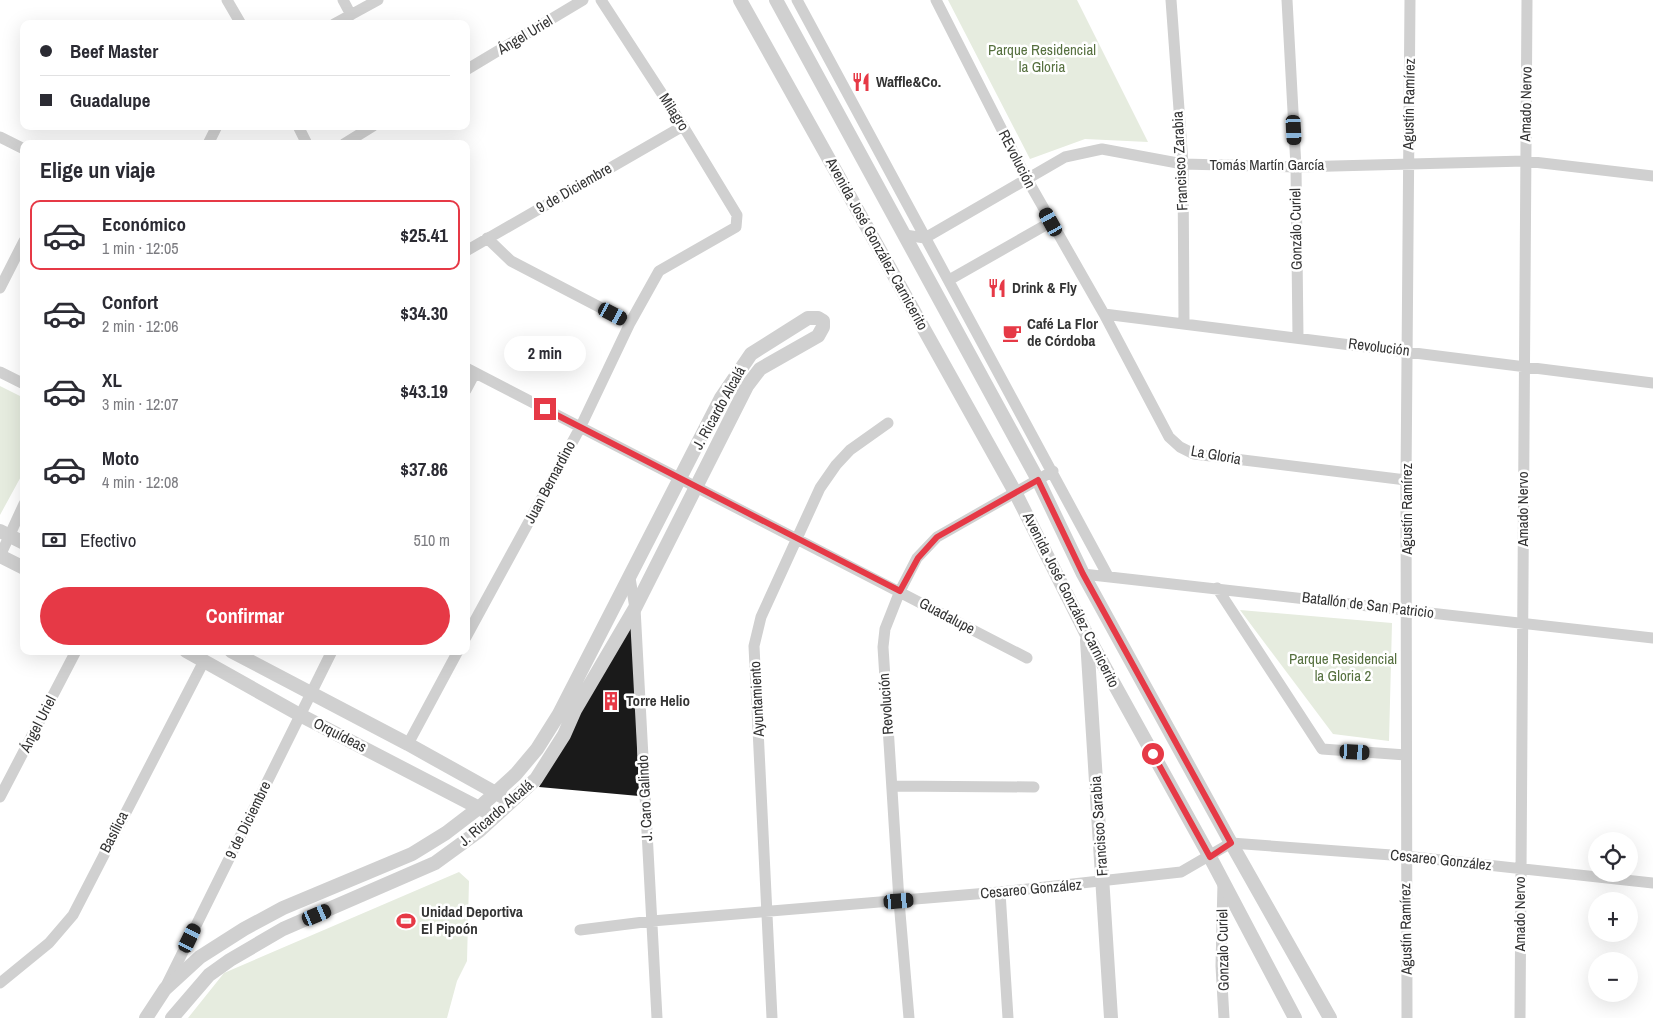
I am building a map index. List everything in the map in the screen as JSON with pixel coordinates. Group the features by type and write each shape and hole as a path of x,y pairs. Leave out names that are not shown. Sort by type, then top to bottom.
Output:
{"street":[{"path":"228,0 239,20"},
{"path":"343,0 351,15"},
{"path":"342,20 378,0"},
{"name":"Ángel Uriel","path":"470,68 583,0"},
{"name":"Milagro","path":"601,0 683,126 736,216 736,227"},
{"name":"Avenida José González Carnicerito","path":"740,0 1015,492 1087,635 1210,857 1295,1018"},
{"name":"Avenida José González Carnicerito","path":"776,0 1038,480 1083,574 1330,1018"},
{"path":"797,0 1108,576"},
{"name":"REvolución","path":"936,0 1027,179 1104,314"},
{"name":"Francisco Zarabia","path":"1171,0 1183,164 1184,322"},
{"name":"Gonzálo Curiel","path":"1287,0 1296,167 1298,337"},
{"name":"Agustín Ramírez","path":"1407,1018 1405,856 1406,480 1410,0"},
{"name":"Amado Nervo","path":"1520,1018 1525,161 1528,0"},
{"name":"9 de Diciembre","path":"470,248 683,126"},
{"path":"350,140 367,130"},
{"path":"0,137 20,146"},
{"name":"Tomás Martín García","path":"925,238 1065,157 1102,149 1183,164 1296,167 1525,161 1653,176"},
{"path":"949,280 1051,222"},
{"name":"Juan Bernardino","path":"470,629 580,428 630,323 660,271 736,227"},
{"path":"905,235 925,238"},
{"path":"486,238 511,261 630,323"},
{"path":"0,288 20,248"},
{"name":"Revolución","path":"1104,314 1184,322 1653,382"},
{"name":"La Gloria","path":"1104,314 1169,437 1180,447 1194,454 1406,480"},
{"name":"J. Ricardo Alcalá","path":"146,1018 165,989 200,957 244,929 283,908 412,854 446,834 480,808 497,792 537,749 554,721 722,398 751,354 808,318 818,318 822,321 823,327 818,336 760,369 747,386 635,608 536,780 512,804 435,863 282,929 230,960 209,975 172,1018"},
{"name":"Guadalupe","path":"471,371 1027,658"},
{"path":"0,372 20,382"},
{"name":"Ayuntamiento","path":"772,1018 754,646 761,617 795,539 820,488 836,465 870,434 888,423"},
{"name":"Revolución","path":"909,1018 899,901 883,647 884,629 900,591 918,558 937,537 1053,471"},
{"path":"20,510 5,533 0,556 20,566"},
{"path":"5,533 20,541"},
{"name":"Batallón de San Patricio","path":"1083,574 1653,638"},
{"name":"J. Caro Galindo","path":"630,578 635,608 657,1018"},
{"path":"1217,588 1322,749 1406,755"},
{"name":"Francisco Sarabia","path":"1087,635 1111,1018"},
{"name":"Ángel Uriel","path":"0,797 74,655"},
{"name":"Orquídeas","path":"194,655 300,715 480,808 494,818"},
{"name":"Orquídeas","path":"239,655 497,792 512,804"},
{"name":"9 de Diciembre","path":"165,989 330,655"},
{"path":"408,744 456,655"},
{"name":"Basílica","path":"0,984 49,943 73,914 204,660"},
{"path":"892,786 1034,787"},
{"name":"Cesareo González","path":"580,930 652,921 1000,892 1181,872 1210,857 1231,843 1405,856 1653,883"},
{"name":"Gonzalo Curiel","path":"1223,883 1221,966 1224,1018"},
{"path":"1000,892 1008,1018"}],"green space":[{"name":"Parque Residencial la Gloria","path":"948,0 1077,0 1148,142 1085,139 1030,159"},
{"path":"0,386 20,396 20,478 0,515"},
{"name":"Parque Residencial la Gloria 2","path":"1240,610 1392,623 1389,741 1333,734"},
{"name":"Unidad Deportiva El Pipoón","path":"459,872 469,881 467,961 457,981 447,1018 188,1018 224,973"}],"building":[{"name":"Torre Helio","path":"633,615 639,796 539,787"}],"place":[{"name":"Waffle&Co.","path":"861,82"},
{"name":"Drink & Fly","path":"997,288"},
{"name":"Café La Flor de Córdoba","path":"1012,333"},
{"name":"Torre Helio","path":"611,701"},
{"name":"Unidad Deportiva El Pipoón","path":"406,921"}],"route":[{"path":"545,409 795,539 900,591 918,558 937,537 1038,480 1083,574 1231,843 1210,857 1153,754"}]}
